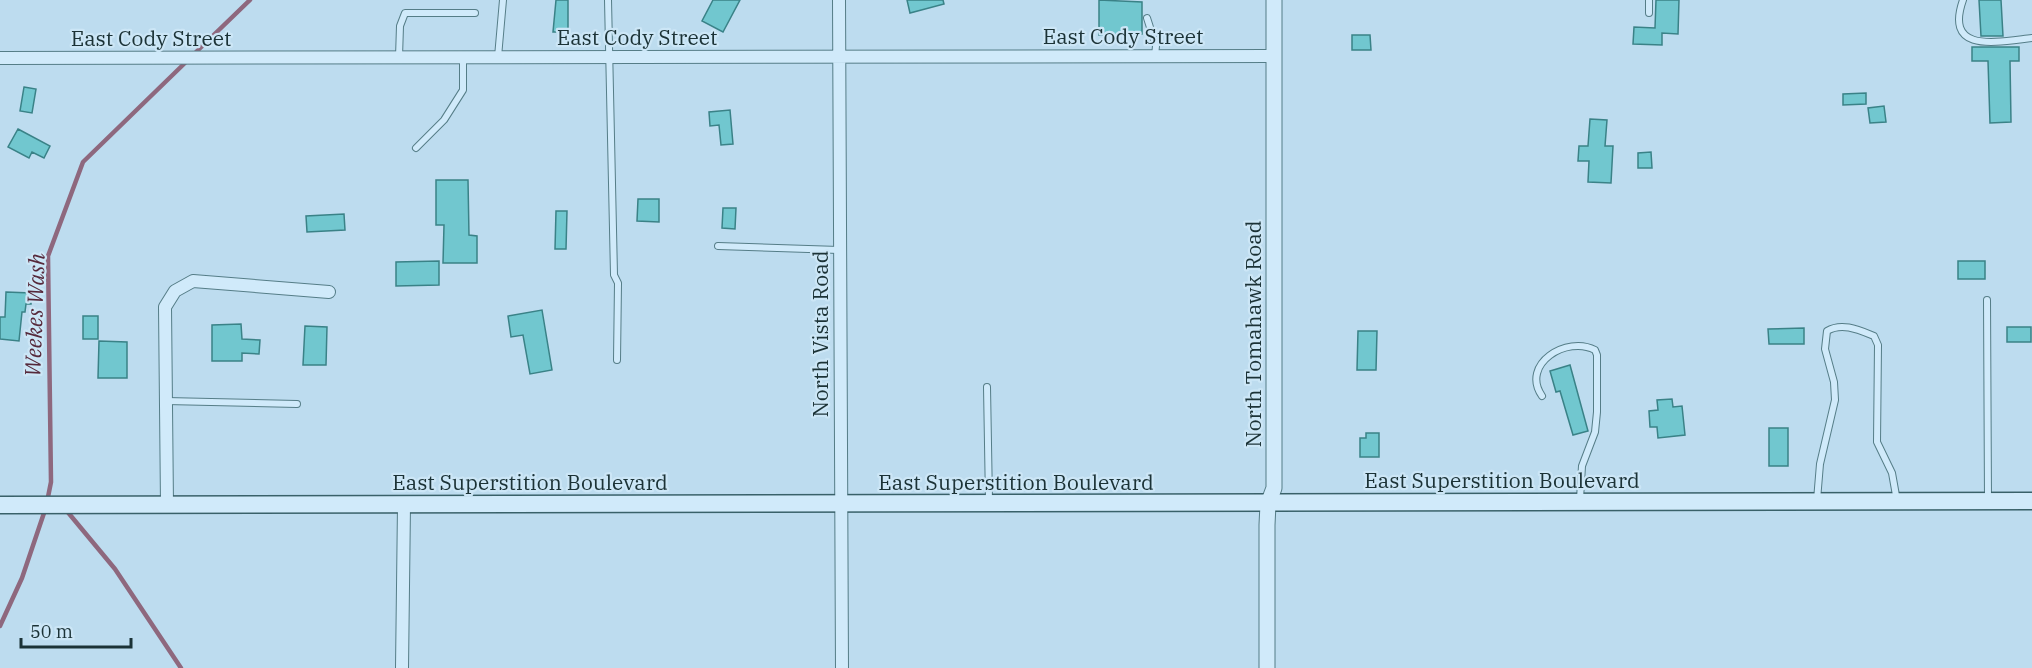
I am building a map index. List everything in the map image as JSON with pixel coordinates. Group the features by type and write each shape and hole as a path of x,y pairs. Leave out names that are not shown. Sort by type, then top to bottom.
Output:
{"main road":[{"name":"East Superstition Boulevard","path":"0,505 2032,501"}],"street":[{"name":"North Vista Road","path":"839,0 842,668"},
{"name":"North Tomahawk Road","path":"1267,668 1268,504 1274,488 1274,0"},
{"name":"East Cody Street","path":"0,58 1274,56"},
{"path":"167,505 165,307 176,291 193,281 329,292"},
{"path":"402,668 404,505"}],"lane":[{"path":"498,57 502,0"},
{"path":"608,0 614,275 618,283 617,360"},
{"path":"1649,0 1649,13"},
{"path":"1963,0 1958,14 1958,27 1964,37 1971,40 2000,42 2032,38"},
{"path":"399,57 400,26 405,13 475,13"},
{"path":"1147,18 1156,46 1155,56"},
{"path":"416,148 444,120 463,90 463,57"},
{"path":"718,246 840,250"},
{"path":"1987,300 1988,501"},
{"path":"1817,502 1820,464 1835,400 1834,382 1825,350 1827,331 1835,326 1844,326 1874,336 1878,345 1877,442 1892,473 1897,501"},
{"path":"1542,396 1537,384 1537,376 1539,367 1549,354 1570,346 1595,350 1598,356 1598,412 1595,432 1582,466 1580,503"},
{"path":"987,387 989,504"},
{"path":"166,401 297,404"}],"building":[{"path":"556,0 568,0 568,32 553,32"},
{"path":"713,0 740,0 723,32 702,21"},
{"path":"907,0 943,0 944,4 910,13"},
{"path":"1099,0 1142,2 1142,34 1099,35"},
{"path":"1656,0 1679,0 1678,34 1662,33 1662,45 1633,44 1634,27 1655,28"},
{"path":"1979,0 2001,0 2003,36 1981,36"},
{"path":"1352,35 1370,35 1371,50 1352,50"},
{"path":"1972,47 2019,47 2019,61 2010,61 2011,122 1990,123 1988,61 1972,61"},
{"path":"24,87 36,89 32,113 20,111"},
{"path":"1866,93 1866,104 1843,105 1843,94"},
{"path":"1884,106 1886,122 1870,123 1868,108"},
{"path":"730,110 733,144 721,145 719,125 710,126 709,112"},
{"path":"1590,119 1607,120 1605,146 1613,146 1611,183 1588,182 1589,161 1578,161 1579,146 1588,146"},
{"path":"18,129 50,146 44,158 32,152 29,158 8,147"},
{"path":"1651,152 1652,168 1638,168 1638,153"},
{"path":"436,180 468,180 469,235 477,236 477,263 443,263 444,225 436,225"},
{"path":"638,199 659,199 659,222 637,221"},
{"path":"723,208 736,208 735,229 722,228"},
{"path":"556,211 567,211 566,249 555,249"},
{"path":"344,214 345,230 307,232 306,216"},
{"path":"439,261 439,285 396,286 396,262"},
{"path":"1958,261 1985,261 1985,279 1958,279"},
{"path":"6,292 31,293 31,304 26,304 25,312 22,312 19,341 0,339 0,317 5,317"},
{"path":"542,310 552,370 530,374 523,335 511,337 508,316"},
{"path":"83,316 98,316 98,339 83,339"},
{"path":"241,324 242,339 260,340 259,354 242,353 242,361 212,361 212,325"},
{"path":"305,326 327,327 326,365 303,365"},
{"path":"2007,327 2031,327 2031,342 2007,342"},
{"path":"1804,328 1804,344 1769,344 1768,329"},
{"path":"1358,331 1377,331 1376,370 1357,370"},
{"path":"99,341 127,342 127,378 98,378"},
{"path":"1570,365 1588,431 1573,435 1560,391 1556,392 1550,371"},
{"path":"1672,399 1673,407 1682,406 1685,435 1658,438 1657,427 1650,427 1649,411 1658,410 1657,400"},
{"path":"1769,428 1788,428 1788,466 1769,466"},
{"path":"1366,433 1379,433 1379,457 1360,457 1360,438 1366,438"}],"waterway":[{"name":"Weekes Wash","path":"194,54 250,0"},
{"name":"Weekes Wash","path":"47,502 51,482 48,256 83,162 188,60"},
{"name":"Weekes Wash","path":"0,626 22,578 45,510"},
{"name":"Weekes Wash","path":"66,510 115,569 181,668"}]}
